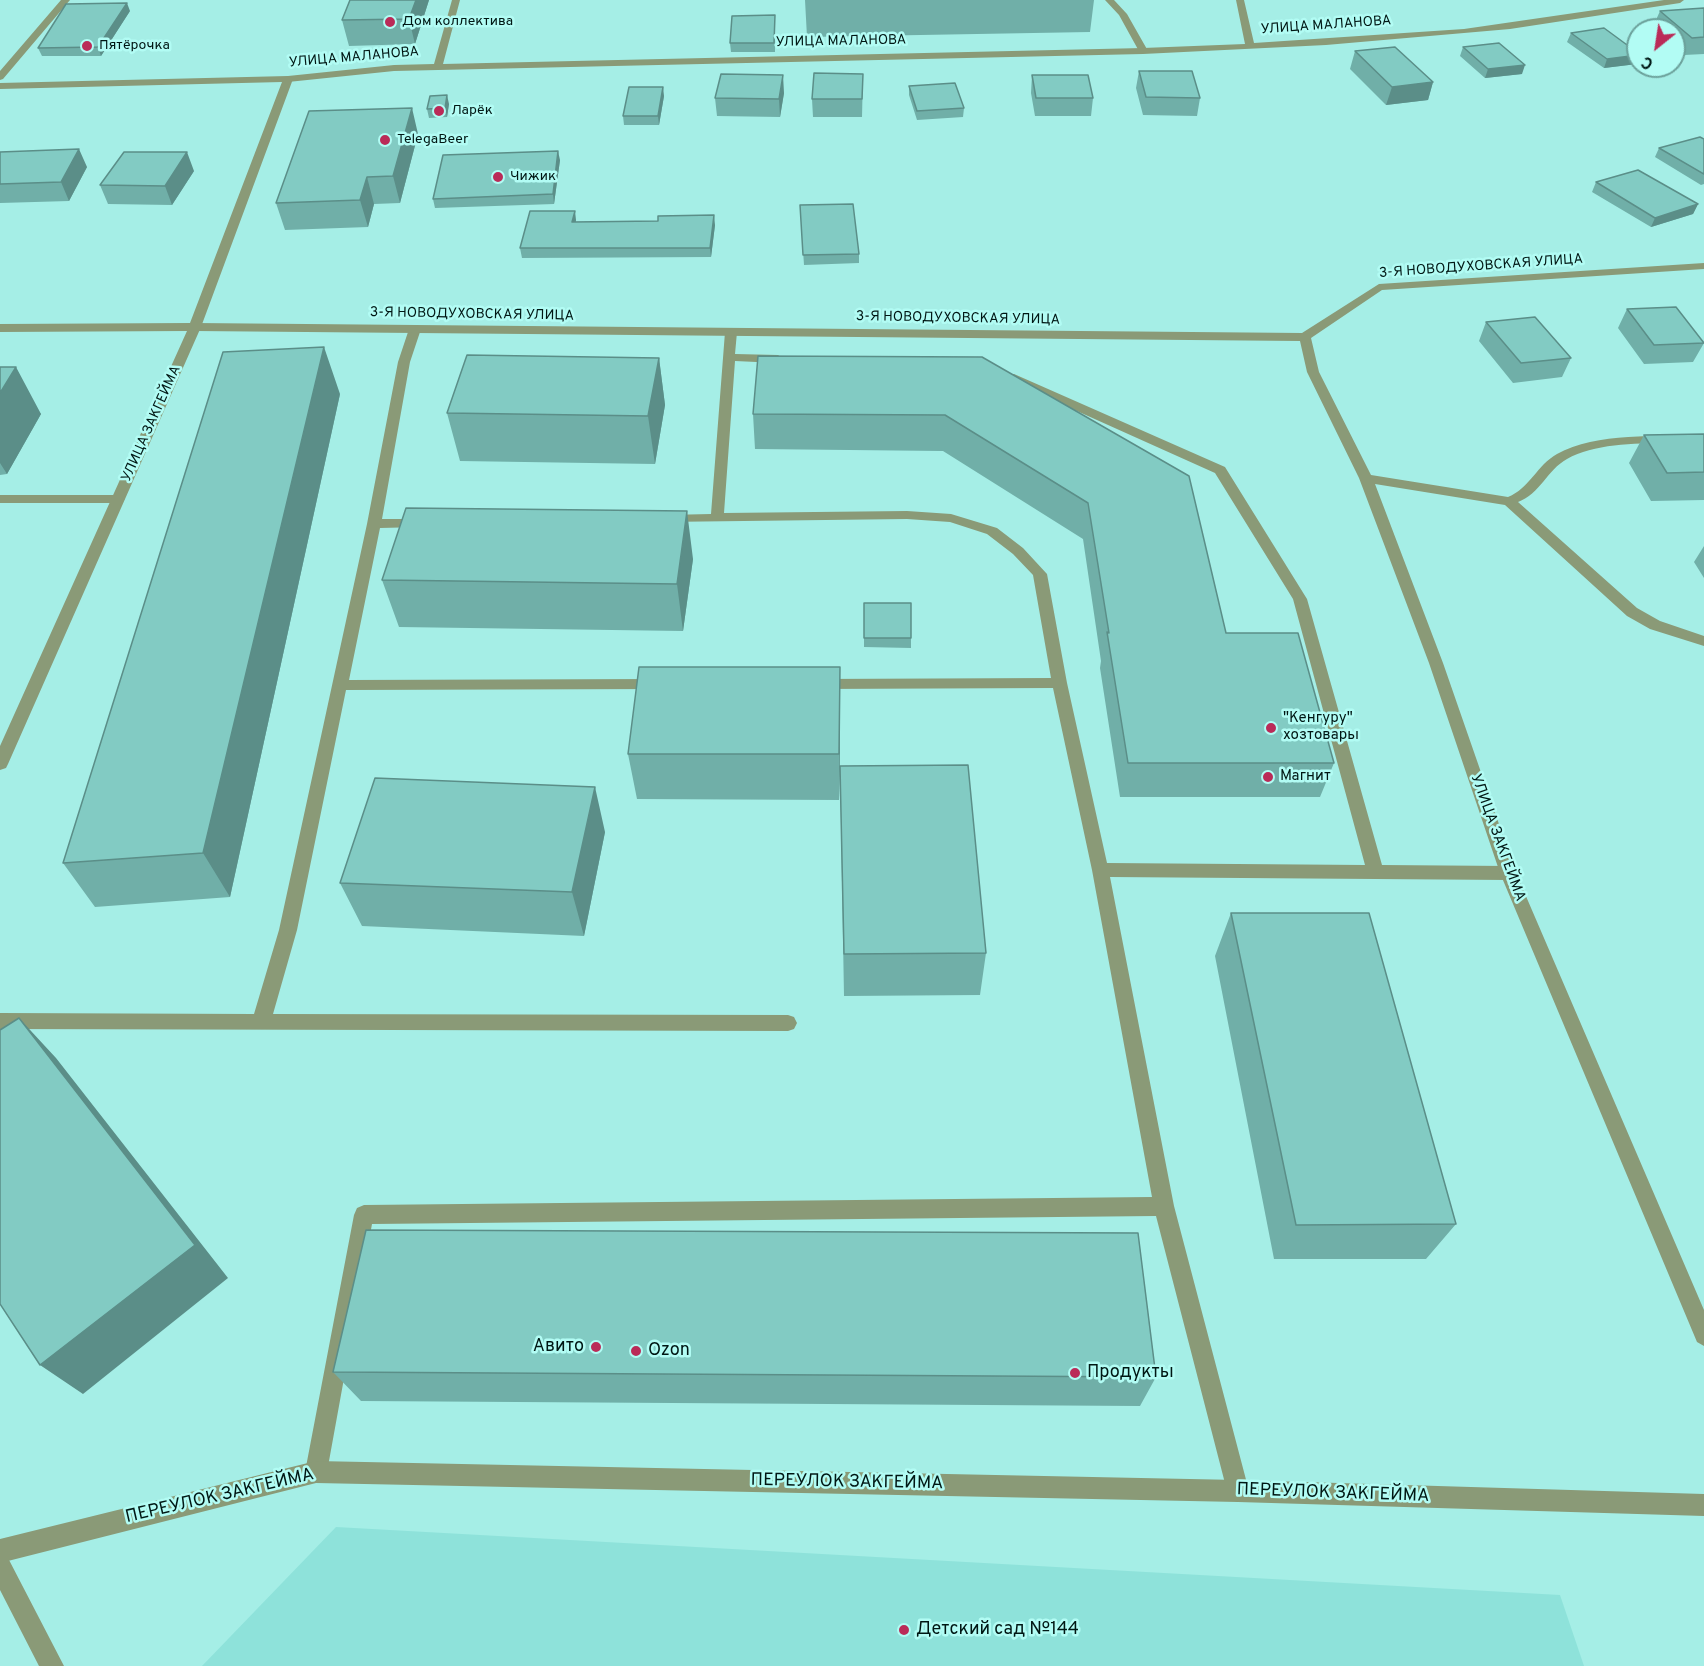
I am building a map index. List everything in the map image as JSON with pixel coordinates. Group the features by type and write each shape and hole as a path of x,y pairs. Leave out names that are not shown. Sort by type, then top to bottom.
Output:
{"street":[{"path":"0,77 66,0"},
{"path":"438,67 456,0"},
{"path":"1109,0 1123,14 1143,51"},
{"path":"1240,0 1250,46"},
{"name":"УЛИЦА МАЛАНОВА","path":"0,86 288,79 394,68 1143,51 1250,46 1417,35 1509,26 1680,0"},
{"name":"УЛИЦА ЗАКГЕЙМА","path":"0,764 195,327 288,79"},
{"name":"3-Я НОВОДУХОВСКАЯ УЛИЦА","path":"195,327 1305,337 1379,287 1704,266"},
{"path":"0,328 195,327"},
{"path":"261,1022 288,930 374,524 405,362 415,329"},
{"path":"717,518 731,332"},
{"name":"УЛИЦА ЗАКГЕЙМА","path":"1305,337 1313,372 1366,478 1436,663 1508,873 1704,1335"},
{"path":"729,357 787,359"},
{"path":"1005,374 1220,470 1300,599 1375,871"},
{"path":"1366,478 1509,501 1522,498 1559,458 1576,450 1597,445 1704,439"},
{"path":"0,499 118,499"},
{"path":"1509,501 1632,612 1655,625 1704,641"},
{"path":"658,519 907,516 951,518 992,531 1018,551 1040,574 1059,683 1100,870 1164,1206 1238,1491"},
{"path":"374,524 434,523"},
{"path":"807,684 1059,683"},
{"path":"339,685 675,684"},
{"path":"1100,870 1508,873"},
{"path":"0,1021 788,1023"},
{"path":"316,1472 364,1215 1164,1206"},
{"name":"ПЕРЕУЛОК ЗАКГЕЙМА","path":"0,1551 316,1472 1238,1491 1704,1505"},
{"path":"0,1566 52,1666"}],"shaded area":[{"name":"Детский сад №144","path":"336,1527 1560,1595 1584,1666 202,1666"}],"building":[{"path":"350,0 416,0 409,19 342,20"},
{"path":"127,3 98,47 38,48 66,4"},
{"path":"1704,8 1704,37 1692,38 1686,33 1686,18 1668,18 1660,11"},
{"path":"775,15 774,43 730,43 732,16"},
{"path":"1604,28 1626,44 1626,57 1607,59 1571,33"},
{"path":"1499,43 1525,65 1488,69 1463,47"},
{"path":"1395,47 1433,82 1392,87 1355,51"},
{"path":"1139,71 1192,71 1200,98 1146,97"},
{"path":"814,73 863,74 862,99 812,99"},
{"path":"721,74 783,75 779,99 715,98"},
{"path":"1032,75 1088,75 1093,98 1036,98"},
{"path":"955,83 964,108 917,111 909,86"},
{"path":"629,87 663,87 658,116 623,116"},
{"path":"447,95 445,108 427,109 430,96"},
{"path":"412,108 393,176 367,177 360,200 276,203 309,111"},
{"path":"1700,137 1704,139 1704,174 1659,148"},
{"path":"79,149 61,182 0,184 0,152"},
{"path":"558,151 553,194 433,199 443,155"},
{"path":"124,152 187,152 165,186 100,185"},
{"path":"1638,170 1698,204 1655,218 1596,182"},
{"path":"853,204 859,254 803,255 800,205"},
{"path":"530,211 575,211 572,222 658,221 658,216 714,215 710,248 520,248"},
{"path":"1676,307 1704,343 1654,345 1627,309"},
{"path":"1535,317 1571,358 1521,363 1486,322"},
{"path":"324,347 203,853 63,863 223,352"},
{"path":"467,355 659,358 648,416 447,413"},
{"path":"758,356 982,357 1189,476 1226,633 1298,633 1334,763 1128,763 1088,503 945,415 753,414"},
{"path":"0,367 16,367 0,393"},
{"path":"1704,434 1704,472 1667,473 1644,435"},
{"path":"406,508 687,511 677,584 382,580"},
{"path":"864,603 911,603 911,638 864,638"},
{"path":"639,667 840,667 839,754 628,754"},
{"path":"968,765 986,953 844,954 840,766"},
{"path":"375,778 595,787 572,892 340,883"},
{"path":"1231,913 1369,913 1456,1224 1296,1225"},
{"path":"19,1018 195,1245 40,1365 0,1304 0,1030"},
{"path":"366,1230 1138,1233 1156,1377 333,1372"}],"place":[{"name":"Дом коллектива","path":"390,22"},
{"name":"Пятёрочка","path":"87,46"},
{"name":"Ларёк","path":"439,111"},
{"name":"TelegaBeer","path":"385,140"},
{"name":"Чижик","path":"498,177"},
{"name":"\"Кенгуру\" хозтовары","path":"1271,728"},
{"name":"Магнит","path":"1268,777"},
{"name":"Авито","path":"596,1347"},
{"name":"Ozon","path":"636,1351"},
{"name":"Продукты","path":"1075,1373"},
{"name":"Детский сад №144","path":"904,1630"}]}
